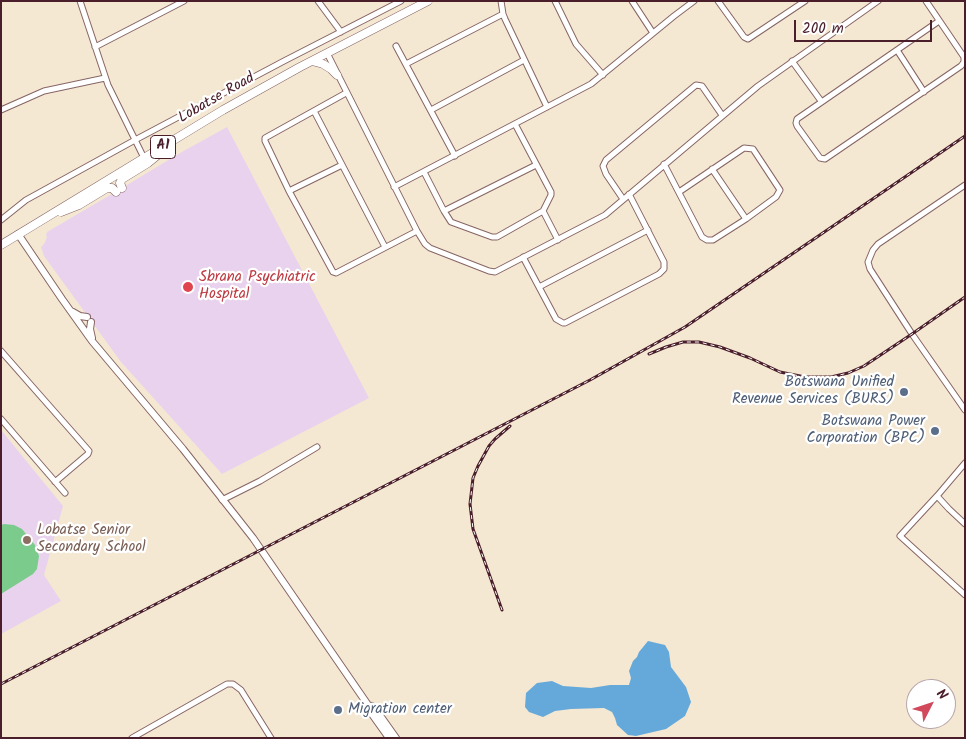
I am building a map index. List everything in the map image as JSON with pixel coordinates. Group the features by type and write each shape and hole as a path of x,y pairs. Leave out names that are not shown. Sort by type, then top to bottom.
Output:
{"highway":[{"name":"Lobatse Road","path":"1,245 223,110 326,53 428,1"},
{"path":"311,61 323,64 338,76"},
{"path":"41,220 74,208 107,188 119,190 122,178 148,163 182,136"}],"street":[{"path":"80,1 105,78 144,158"},
{"path":"94,47 184,1"},
{"path":"319,1 341,32"},
{"path":"1,220 26,200 134,140 401,1"},
{"path":"501,1 503,14 547,107"},
{"path":"555,1 574,42 603,75"},
{"path":"632,1 652,34"},
{"path":"394,187 591,84 694,1"},
{"path":"718,1 744,37 748,39 804,1"},
{"path":"326,53 424,243 430,248 495,272 605,215 758,86 878,1"},
{"path":"926,1 940,21 964,57 962,66 825,159 820,158 797,126 797,119 940,21"},
{"path":"406,64 503,14"},
{"path":"396,46 454,156"},
{"path":"896,50 924,92"},
{"path":"431,110 524,60"},
{"path":"792,61 821,101"},
{"path":"1,110 44,91 105,78"},
{"path":"623,200 604,168 605,162 613,154 696,85 702,86 722,115"},
{"path":"346,93 265,138 289,191 333,272 336,273 417,231"},
{"path":"314,111 385,247"},
{"path":"424,172 444,212 453,223 494,238 496,237 543,211 550,199 551,193 515,124"},
{"path":"664,164 704,240 713,240 746,219 776,197 780,190 753,149 744,148 679,192"},
{"path":"444,212 536,164"},
{"path":"289,191 342,165"},
{"path":"712,169 746,219"},
{"path":"965,184 878,244 870,255 868,262 870,269 912,334 965,410"},
{"path":"523,257 556,319 565,323 659,274 665,265 629,194"},
{"path":"543,211 558,240"},
{"path":"539,287 648,230"},
{"path":"18,234 92,340 183,448 253,538 390,738"},
{"path":"70,310 89,320 92,340"},
{"path":"1,351 89,450 88,454 55,482"},
{"path":"1,419 65,493"},
{"path":"222,500 260,482 317,447"},
{"path":"965,463 900,536 965,595"},
{"path":"937,496 965,524"},
{"path":"132,738 227,684 232,684 241,690 271,738"},
{"path":"368,705 374,707 396,738"}],"shaded area":[{"name":"Sbrana Psychiatric Hospital","path":"227,127 369,398 222,474 121,362 44,256 41,247 47,237 47,232"},
{"name":"Lobatse Senior Secondary School","path":"1,430 63,506 44,575 61,601 1,634"}],"green space":[{"path":"1,525 14,525 22,529 35,545 39,556 37,569 33,574 1,594"}],"water":[{"path":"648,641 665,645 669,652 671,667 686,687 691,702 685,716 666,729 636,736 628,735 617,725 612,712 604,708 555,711 543,717 529,712 525,707 526,693 537,683 552,681 563,686 591,688 629,685 631,678 629,671 633,661"}],"railway":[{"path":"1,684 590,380 685,327 965,136"},
{"path":"649,354 683,342 699,342 720,347 750,358 780,372 805,377 831,377 848,373 864,366 965,297"},
{"path":"502,610 473,529 470,504 473,478 478,466 489,446 510,426"}],"place":[{"name":"Sbrana Psychiatric Hospital","path":"188,287"},
{"name":"Botswana Unified Revenue Services (BURS)","path":"904,392"},
{"name":"Botswana Power Corporation (BPC)","path":"935,431"},
{"name":"Lobatse Senior Secondary School","path":"27,540"},
{"name":"Migration center","path":"338,710"}]}
